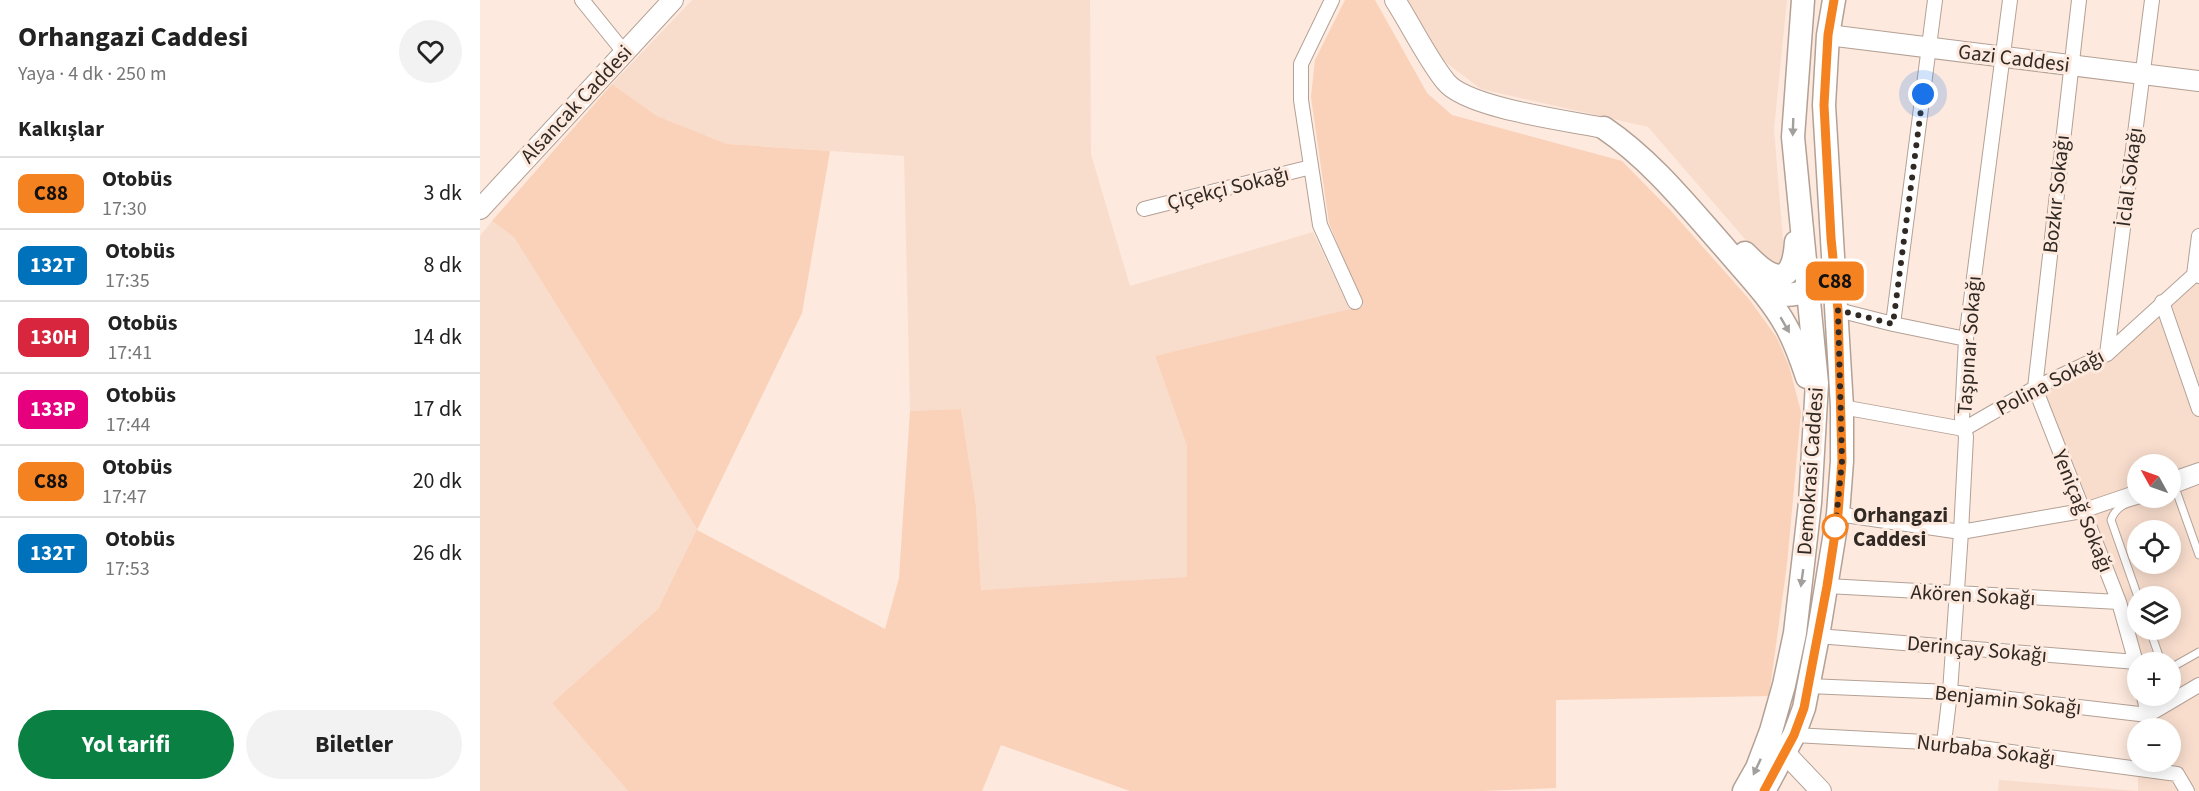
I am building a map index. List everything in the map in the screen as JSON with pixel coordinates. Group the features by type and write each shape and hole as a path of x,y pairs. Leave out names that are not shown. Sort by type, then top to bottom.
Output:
{"main road":[{"name":"Demokrasi Caddesi","path":"1744,791 1757,768 1771,731 1784,685 1795,633 1810,503 1817,383 1793,137 1803,0"},
{"name":"Demokrasi Caddesi","path":"1764,791 1789,744 1804,708 1838,514 1842,461 1842,407 1824,105 1828,35 1834,0"},
{"path":"1798,68 1810,42 1820,36 1828,35"},
{"path":"1604,128 1629,135 1648,147 1760,269 1769,275 1784,274 1791,269 1795,260 1799,202"},
{"path":"1604,128 1637,152 1657,172 1773,305 1791,335 1802,360 1817,408"},
{"path":"1751,278 1771,292 1782,295 1795,294 1817,283 1827,272 1833,260"}],"street":[{"path":"582,0 624,52"},
{"name":"Alsancak Caddesi","path":"480,209 673,0"},
{"path":"1332,0 1301,64 1301,100 1320,225 1355,302"},
{"path":"1395,0 1447,84 1465,97 1485,104 1604,128"},
{"path":"1893,324 1935,0"},
{"name":"Taşpınar Sokağı","path":"1944,743 1950,693 1961,532 1966,437 1962,418 1966,339 2010,0"},
{"name":"Bozkır Sokağı","path":"2035,388 2079,0"},
{"name":"İclal Sokağı","path":"2107,354 2152,0"},
{"name":"Gazi Caddesi","path":"1828,35 2199,81"},
{"name":"Çiçekçi Sokağı","path":"1144,209 1311,167"},
{"path":"2197,276 2199,236"},
{"name":"Polina Sokağı","path":"1964,429 2035,388 2107,354 2162,302 2197,276"},
{"path":"2162,302 2199,409"},
{"path":"1838,310 1966,339"},
{"name":"Yeniçağ Sokağı","path":"2035,388 2082,512 2120,602 2133,652"},
{"path":"1842,407 1964,429"},
{"path":"2181,480 2199,470"},
{"path":"1838,514 1961,532 2082,512 2127,496"},
{"name":"Akören Sokağı","path":"1827,586 2120,602"},
{"name":"Derinçay Sokağı","path":"1818,636 2127,665"},
{"path":"2146,706 2148,715 2199,685"},
{"name":"Benjamin Sokağı","path":"1808,686 1950,693 2148,715"},
{"name":"Nurbaba Sokağı","path":"1789,744 1944,743 2177,774 2187,791"},
{"path":"1789,744 1821,791"}],"lane":[{"path":"2181,483 2199,480"},
{"path":"2127,503 2122,504 2111,520 2134,586"},
{"path":"2181,508 2199,555"},
{"path":"2181,662 2199,652"}],"shaded area":[{"path":"692,0 1090,0 1091,154 1130,286 1313,232 1350,310 1155,356 1187,446 1187,578 981,590 976,506 961,409 910,411 904,156 727,144 657,116 612,84"},
{"path":"1345,0 1375,0 1427,93 1452,115 1622,161 1671,211 1749,299 1777,338 1789,366 1801,412 1787,564 1769,696 1556,700 1556,788 1483,791 1130,791 1001,745 982,791 628,791 552,703 658,609 697,529 514,237 492,221 612,84 657,116 727,144 830,151 802,313 697,530 885,629 899,578 910,411 961,409 976,506 981,590 1187,577 1187,446 1155,356 1363,306 1329,223 1311,97 1315,60"},
{"path":"1399,0 1787,0 1774,129 1785,265 1770,268 1648,127 1481,89 1440,58"},
{"path":"492,221 514,236 697,529 658,609 552,703 628,791 480,791 480,236"},
{"path":"2199,276 2199,791 2138,791 2138,772 2181,772 2181,718 2137,718 2137,706 2181,706 2181,652 2127,652 2127,664 2116,617 2029,386 2105,349"},
{"path":"1999,780 2138,791 1998,791"}],"bus line":[{"name":"C88","path":"1764,791 1794,735 1804,708 1838,514 1842,461 1842,407 1824,105 1828,35 1834,0"}],"place":[{"name":"Orhangazi Caddesi","path":"1835,527"}],"route":[{"path":"1835,527 1835,532 1842,461 1838,310 1893,324 1923,94"}]}
